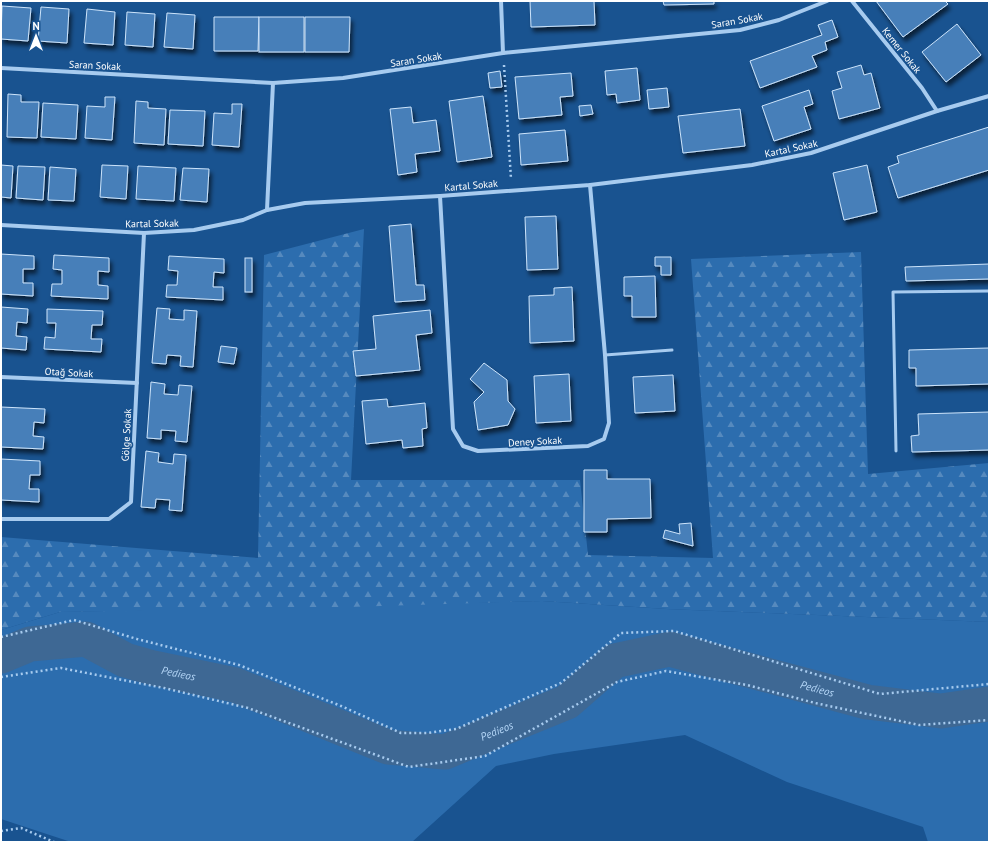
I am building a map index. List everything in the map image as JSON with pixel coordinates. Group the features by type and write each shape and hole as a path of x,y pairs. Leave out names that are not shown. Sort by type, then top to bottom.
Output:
{"street":[{"path":"501,1 503,53"},
{"name":"Saran Sokak","path":"1,68 273,83 343,78 503,53 740,30 779,20 827,1"},
{"name":"Kemer Sokak","path":"852,1 922,88 937,111"},
{"path":"267,210 273,83"},
{"name":"Kartal Sokak","path":"1,225 144,233 194,230 243,220 267,210 305,202 440,196 590,185 752,164 811,153 937,111 989,96"},
{"name":"Deney Sokak","path":"440,196 453,429 463,446 478,451 580,447 588,446 604,439 608,423 605,356 590,185"},
{"name":"Gölge Sokak","path":"1,519 109,519 131,502 144,233"},
{"name":"Otağ Sokak","path":"1,377 137,383"}],"lane":[{"path":"896,451 893,292 989,291"},
{"path":"605,356 672,350"}],"path":[{"path":"503,53 512,190"},
{"path":"1,636 74,620 137,639 239,665 341,706 401,733 427,733 456,730 554,686 561,682 621,633 674,631 880,694 989,684"},
{"path":"1,677 61,668 164,688 248,708 409,766 485,756 617,682 666,671 748,685 815,703 919,725 989,720"},
{"path":"1,831 21,828 54,842"}],"green space":[{"path":"364,229 351,480 580,480 588,555 713,558 691,259 861,252 868,474 989,463 989,622 667,609 542,601 283,609 60,612 1,630 1,537 258,558 264,255"},
{"path":"542,601 667,609 989,622 989,842 928,842 923,827 787,782 685,735 554,754 496,766 412,842 71,842 1,819 1,630 60,612"}],"building":[{"path":"530,1 594,1 595,25 531,27"},
{"path":"663,1 714,1 714,4 664,5"},
{"path":"876,1 945,1 948,4 903,37"},
{"path":"2,6 31,8 28,41 1,39"},
{"path":"41,7 69,9 67,43 38,41"},
{"path":"87,9 115,12 113,45 84,43"},
{"path":"127,12 155,14 153,47 125,45"},
{"path":"167,13 195,15 193,49 164,47"},
{"path":"214,17 259,17 258,51 214,51"},
{"path":"259,17 304,17 304,52 259,52"},
{"path":"305,17 350,17 349,52 305,52"},
{"path":"832,20 838,37 825,42 827,50 812,56 817,67 760,88 750,61 822,35 818,25"},
{"path":"957,24 981,55 946,82 922,52"},
{"path":"861,65 864,75 871,73 880,108 839,119 832,91 842,88 837,72"},
{"path":"637,68 640,100 617,103 616,94 607,95 605,71"},
{"path":"500,71 502,87 490,88 488,73"},
{"path":"571,73 573,96 560,97 562,115 519,119 515,77"},
{"path":"667,88 669,107 649,109 647,90"},
{"path":"809,90 813,104 804,107 811,129 774,141 762,106"},
{"path":"8,94 21,95 21,102 39,102 37,138 7,137"},
{"path":"483,96 492,157 457,162 449,101"},
{"path":"105,97 115,97 112,140 85,138 87,106 105,107"},
{"path":"136,101 148,102 148,108 166,109 164,145 134,143"},
{"path":"43,103 78,105 76,139 41,137"},
{"path":"232,104 242,104 239,147 212,145 214,113 232,114"},
{"path":"591,105 593,114 580,116 579,106"},
{"path":"411,107 413,123 436,120 440,151 415,154 417,172 398,175 390,109"},
{"path":"740,109 745,146 683,153 678,116"},
{"path":"170,110 205,111 203,146 168,144"},
{"path":"989,127 989,170 898,198 888,167 899,163 897,156"},
{"path":"565,130 568,161 521,165 519,134"},
{"path":"1,165 13,166 11,198 1,197"},
{"path":"102,165 128,166 126,199 100,197"},
{"path":"867,165 877,212 844,220 833,173"},
{"path":"18,166 45,167 43,200 16,198"},
{"path":"138,166 176,168 174,201 136,199"},
{"path":"50,167 76,169 74,201 48,200"},
{"path":"183,168 209,169 207,202 180,200"},
{"path":"556,216 558,269 527,270 525,217"},
{"path":"411,224 416,285 424,285 425,300 395,302 389,226"},
{"path":"1,254 34,256 34,269 23,269 23,283 33,283 33,296 1,294"},
{"path":"54,255 109,258 109,272 98,271 98,285 108,286 108,299 51,296 52,284 62,284 62,270 53,269"},
{"path":"169,256 224,259 224,273 214,272 213,287 223,287 223,300 166,297 167,285 177,285 178,271 168,270"},
{"path":"655,257 671,257 671,275 661,275 661,266 655,266"},
{"path":"245,258 252,258 252,292 245,292"},
{"path":"989,264 989,279 906,281 905,267"},
{"path":"655,276 656,317 632,317 632,296 624,296 624,277"},
{"path":"572,287 574,341 530,343 529,296 554,295 554,288"},
{"path":"1,307 28,309 27,323 17,322 16,336 27,337 26,350 1,348"},
{"path":"157,308 170,309 169,319 184,320 184,310 197,311 193,367 180,366 181,356 167,355 166,364 152,363"},
{"path":"47,309 103,311 102,325 92,325 91,339 102,339 101,352 44,349 45,337 55,338 56,323 47,323"},
{"path":"430,310 432,333 416,335 420,370 356,376 353,351 376,349 373,316"},
{"path":"221,346 237,348 234,364 218,362"},
{"path":"989,348 989,384 916,386 916,368 909,368 909,350"},
{"path":"484,363 507,380 508,401 515,409 508,425 478,430 474,402 484,392 470,379"},
{"path":"569,374 571,421 536,423 534,376"},
{"path":"673,375 675,411 635,413 633,377"},
{"path":"151,382 165,384 164,394 178,395 179,385 192,386 187,442 175,441 176,431 161,430 161,439 147,438"},
{"path":"387,399 388,407 425,403 427,428 422,429 423,446 403,448 402,440 366,444 362,401"},
{"path":"1,407 45,409 44,423 34,422 33,436 44,437 43,449 1,447"},
{"path":"989,412 989,450 912,452 911,436 919,435 918,414"},
{"path":"146,451 159,453 158,462 173,464 174,454 186,455 182,511 169,510 170,500 156,499 155,508 141,507"},
{"path":"1,459 40,461 40,475 30,475 29,489 39,489 39,502 1,500"},
{"path":"584,470 607,470 607,479 650,479 651,518 607,519 607,532 584,532"},
{"path":"691,523 693,546 663,538 665,530 680,534 679,524"}],"waterway":[{"name":"Pedieos","path":"1,656 30,644 86,639 125,660 153,668 235,685 388,747 445,752 567,702 614,661 670,649 867,702 941,711 989,704"}]}
